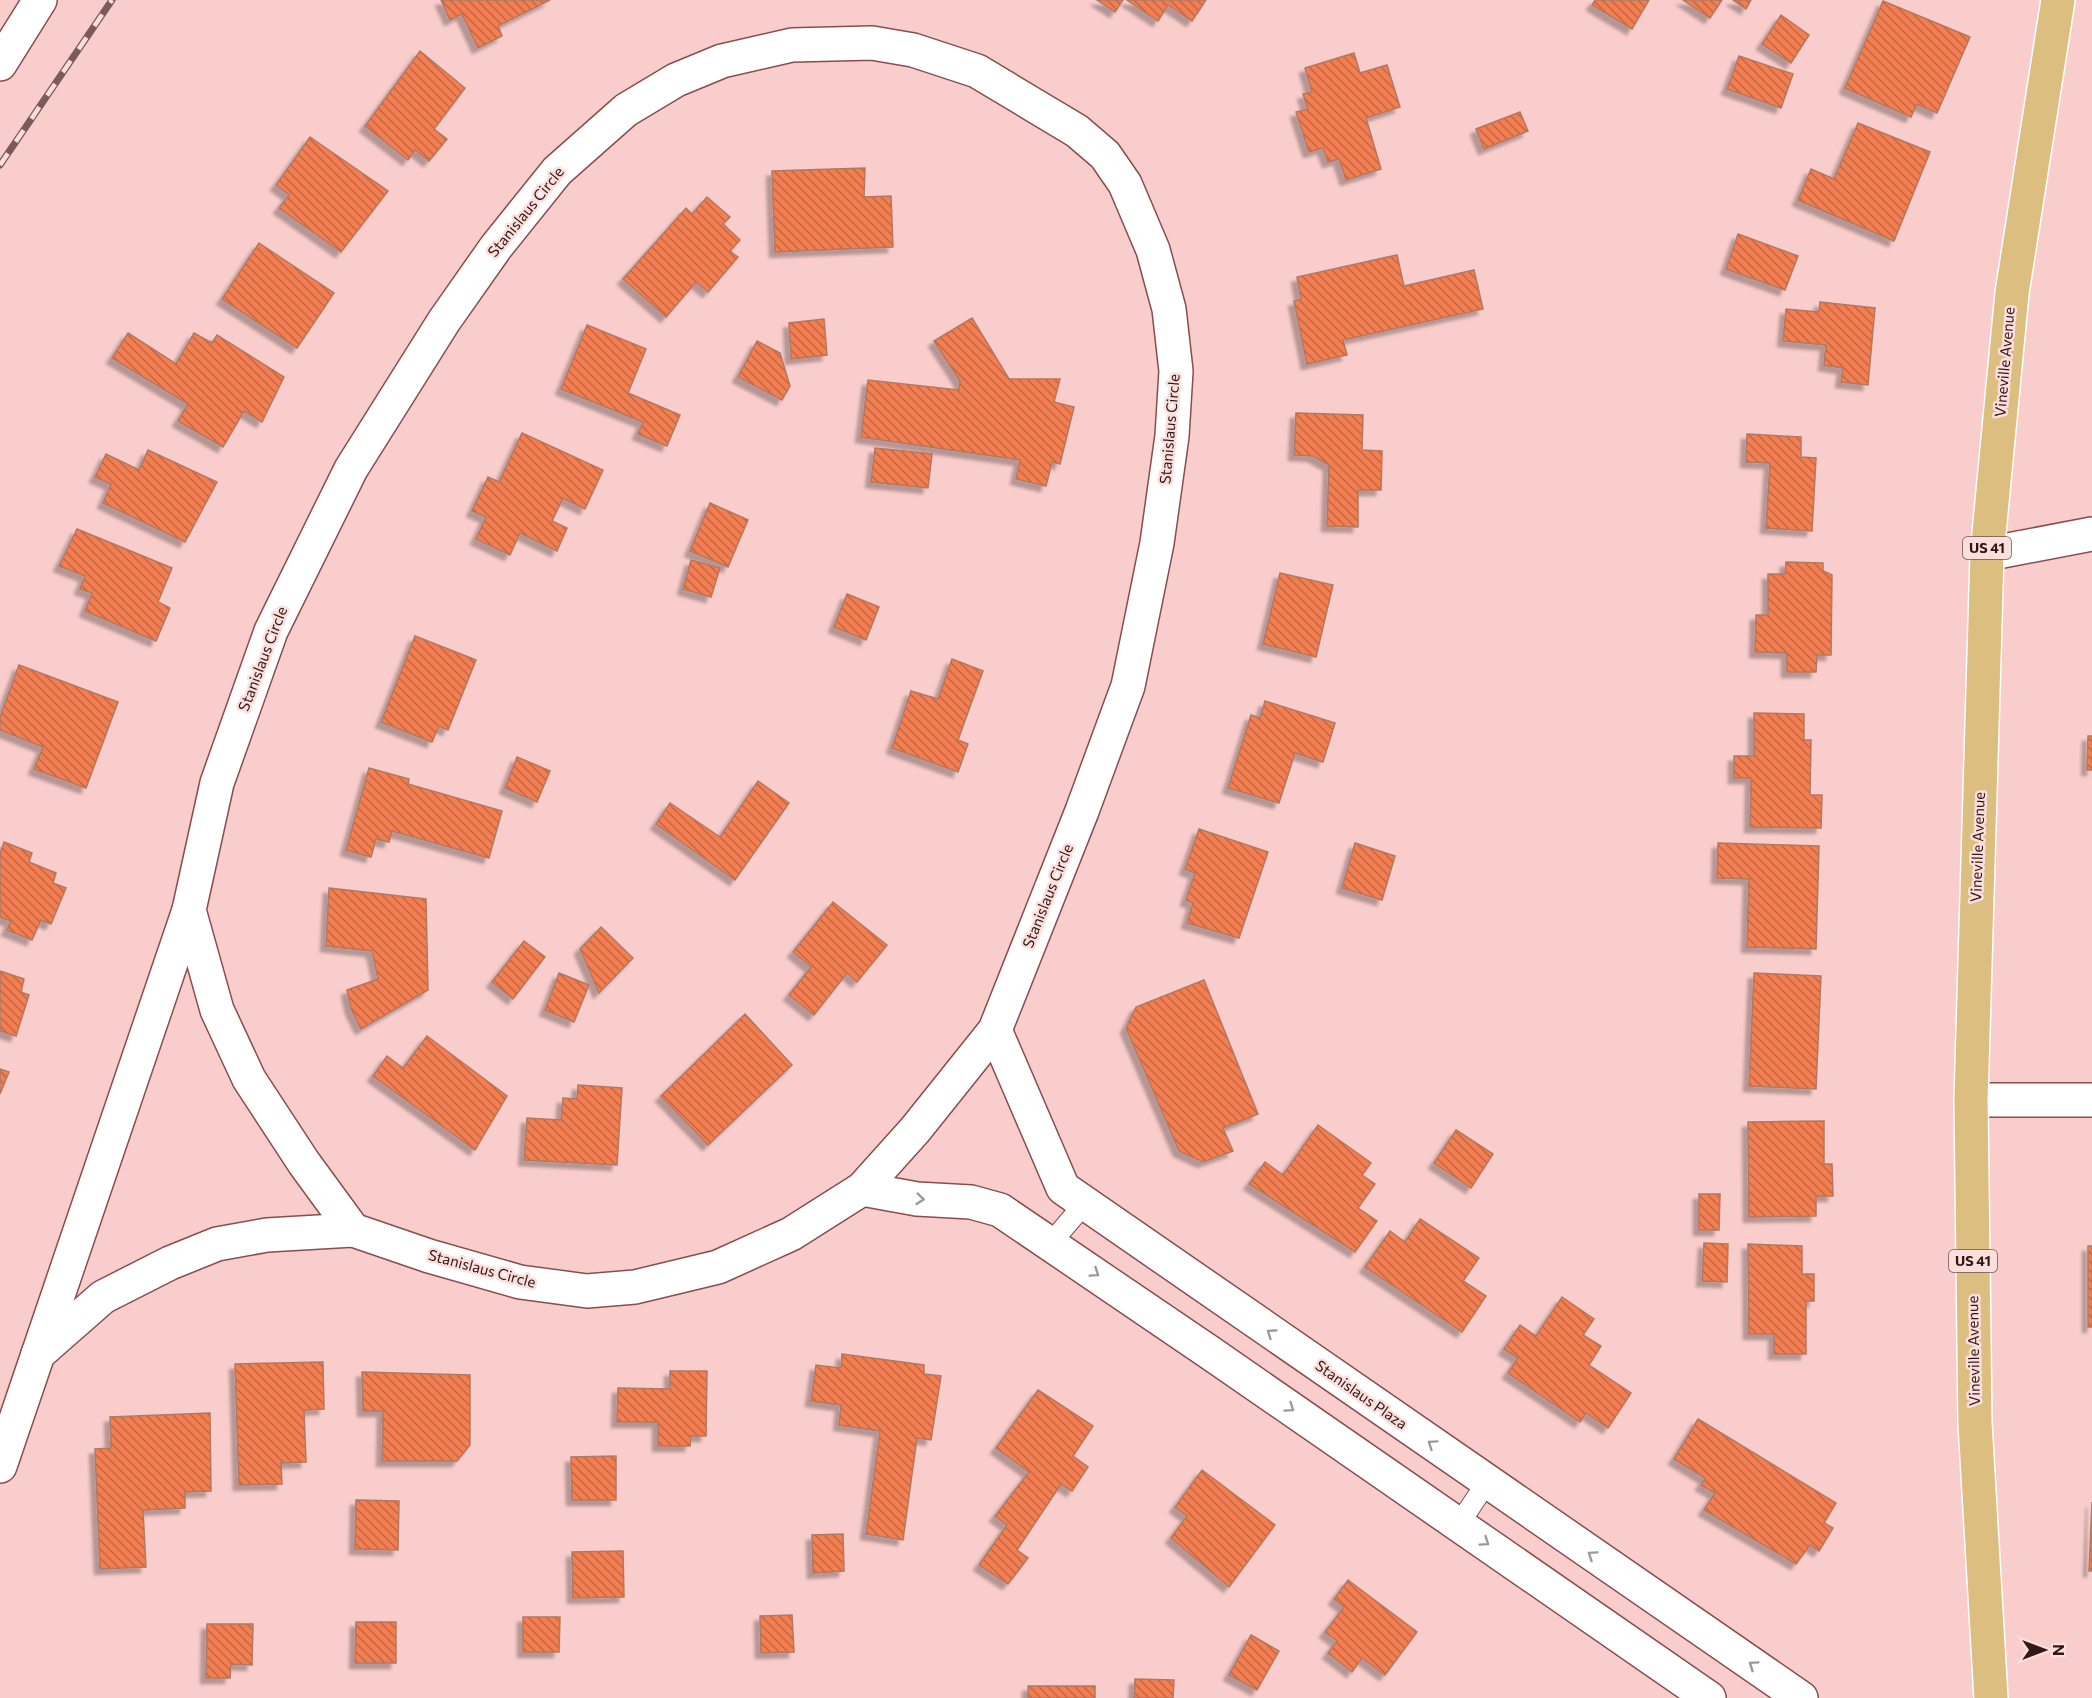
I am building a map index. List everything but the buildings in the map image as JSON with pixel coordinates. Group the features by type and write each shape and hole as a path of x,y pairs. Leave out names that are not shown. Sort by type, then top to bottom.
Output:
{"main road":[{"name":"Vineville Avenue","path":"1991,1698 1975,1423 1971,1100 1987,554 2012,292 2058,0"}],"street":[{"path":"0,64 40,0"},
{"name":"Stanislaus Circle","path":"0,1466 189,909 217,783 271,631 351,469 444,321 496,247 557,171 626,110 676,80 722,61 792,45 872,43 913,50 977,71 1077,131 1105,154 1125,184 1153,250 1169,309 1176,371 1172,436 1157,543 1128,686 1082,811 995,1030 915,1130 862,1189 791,1234 718,1267 635,1287 588,1291 520,1282 429,1256 353,1230 267,1235 217,1244 170,1263 103,1297 38,1355"},
{"path":"1987,554 2092,534"},
{"name":"Stanislaus Circle","path":"189,909 217,1011 249,1079 304,1163 353,1230"},
{"name":"Stanislaus Plaza","path":"995,1030 1064,1188 1801,1698"},
{"path":"1971,1100 2092,1100"},
{"path":"862,1189 917,1199 971,1202 1000,1210 1709,1698"}],"lane":[{"path":"1050,1244 1085,1203"},
{"path":"1459,1524 1487,1482"}],"railway":[{"path":"0,165 112,0"}]}
